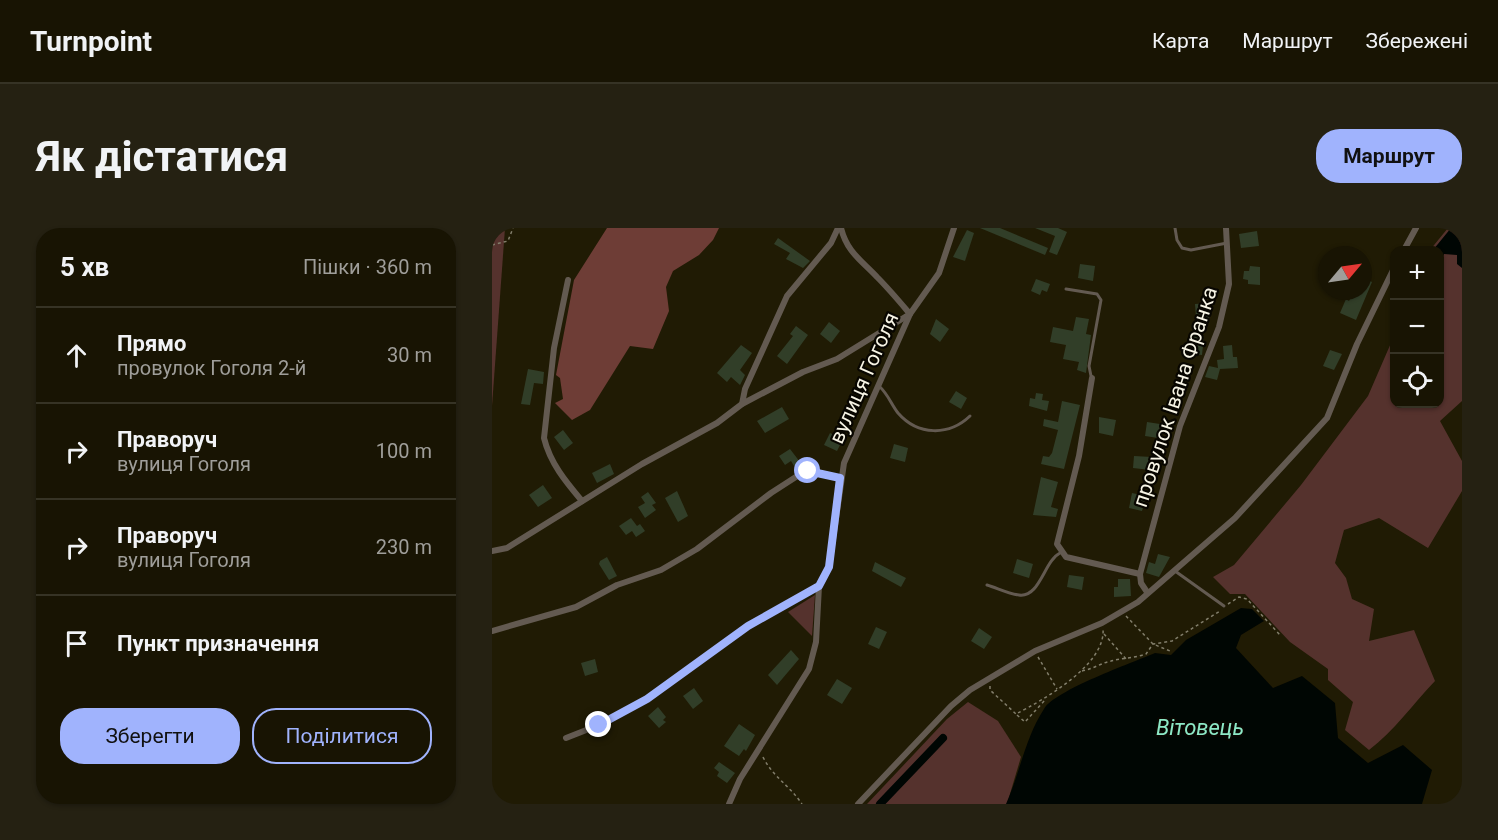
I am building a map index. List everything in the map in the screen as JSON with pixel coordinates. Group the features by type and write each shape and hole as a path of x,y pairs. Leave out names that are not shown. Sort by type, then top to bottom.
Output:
{"street":[{"path":"492,551 507,548 582,501 717,423 742,404 803,372 837,359 910,314 872,272 853,256 845,244 840,228"},
{"path":"742,404 745,389 787,296 831,243 840,228"},
{"name":"вулиця Гоголя","path":"729,804 758,748 809,669 816,642 819,586 829,567 840,478 850,447 910,314 939,273 954,228"},
{"name":"провулок Івана Франка","path":"1140,574 1180,426 1219,327 1229,284 1226,228"},
{"path":"1406,246 1416,228"},
{"path":"858,804 951,706 990,677 1035,651 1102,623 1122,611 1175,571 1236,518 1327,418 1357,344 1390,278"},
{"path":"568,280 554,348 544,438 547,452 582,501"},
{"path":"1092,378 1079,456 1057,544 1060,553 1066,558 1140,574 1141,583 1147,592"},
{"path":"492,631 576,607 617,585 661,570 697,549 771,493 802,473 812,471 840,478"},
{"path":"566,738 599,725 647,699 748,626 819,586"}],"lane":[{"path":"1175,228 1177,240 1182,248 1191,250 1228,243"},
{"path":"1066,290 1097,294 1101,300 1089,366 1092,378"},
{"path":"878,385 888,394 897,412 918,428 932,431 947,430 960,425 970,416"},
{"path":"987,585 1020,595 1028,595 1036,588 1048,563 1060,553"},
{"path":"1175,571 1224,606"}],"path":[{"path":"492,245 508,241 513,228"},
{"path":"1082,671 1098,668 1110,661 1127,660 1146,654 1153,644 1172,641 1215,616 1224,606 1239,597 1247,599 1280,635"},
{"path":"1122,611 1153,644 1170,651"},
{"path":"990,677 990,690 1025,722 1046,698 1082,671 1103,634 1102,623"},
{"path":"1103,634 1127,660"},
{"path":"1035,651 1057,689"},
{"path":"1016,714 1046,698"},
{"path":"758,748 772,774 790,788 802,804"}],"shaded area":[{"path":"492,228 505,228 492,406"},
{"path":"607,228 719,228 713,240 699,255 673,271 666,287 669,311 653,349 630,346 590,410 572,420 555,403 563,399 560,378 556,375 574,280"},
{"path":"1448,228 1462,228 1462,401 1440,421 1462,461 1462,491 1428,548 1379,518 1344,530 1335,563 1346,578 1352,599 1374,609 1369,641 1414,630 1435,681 1395,726 1369,750 1345,730 1353,702 1328,680 1328,669 1290,642 1245,594 1230,594 1213,577 1234,565 1301,485 1368,396 1390,345 1390,408 1444,408 1444,246 1433,246"},
{"path":"815,595 812,636 788,612"},
{"path":"968,702 998,721 1021,757 1007,804 867,804 947,719"}],"water":[{"path":"1451,228 1462,228 1462,268 1457,264 1457,255 1444,254 1444,246 1436,246"},
{"name":"Вітовець","path":"1241,608 1252,609 1264,621 1241,635 1236,648 1273,688 1302,676 1335,703 1338,738 1368,763 1403,745 1432,770 1422,804 1006,804 1037,720 1051,702 1078,686 1155,653 1171,655 1186,640"}],"building":[{"path":"980,228 1000,228 1048,248 1045,255"},
{"path":"1035,228 1058,228 1067,232 1057,255 1049,252 1055,236"},
{"path":"967,230 974,233 965,261 953,257"},
{"path":"1257,231 1259,246 1241,248 1239,234"},
{"path":"778,238 810,261 803,268 786,259 790,253 774,244"},
{"path":"1080,264 1095,266 1093,281 1078,278"},
{"path":"1250,266 1260,267 1260,285 1248,284 1248,280 1243,279 1244,271 1249,271"},
{"path":"1036,279 1050,284 1047,292 1042,290 1040,295 1031,291"},
{"path":"1346,300 1364,300 1356,320 1340,313"},
{"path":"1209,303 1209,321 1196,317 1195,304"},
{"path":"1076,317 1089,319 1086,334 1091,335 1086,373 1077,370 1079,362 1063,359 1066,345 1050,342 1053,327 1073,331"},
{"path":"936,319 949,329 940,342 930,334"},
{"path":"829,322 840,331 831,343 820,334"},
{"path":"796,326 808,335 787,364 777,356 793,336 790,334"},
{"path":"1193,335 1204,336 1202,355 1192,354"},
{"path":"741,345 752,353 740,370 745,375 740,385 731,377 727,382 717,373"},
{"path":"1232,345 1233,357 1237,357 1238,368 1220,369 1217,380 1205,377 1209,366 1218,368 1217,360 1224,359 1223,346"},
{"path":"1330,350 1342,354 1334,370 1323,366"},
{"path":"528,369 544,372 543,384 534,383 530,405 521,404"},
{"path":"956,391 967,398 961,409 949,402"},
{"path":"1036,393 1043,394 1042,400 1049,401 1047,411 1029,406 1030,398 1035,399"},
{"path":"1062,401 1080,405 1064,469 1041,464 1043,456 1049,457 1052,453 1058,430 1043,426 1044,419 1058,422"},
{"path":"782,407 789,419 765,433 757,421"},
{"path":"1099,417 1116,420 1113,436 1099,433"},
{"path":"1147,422 1160,424 1158,438 1145,436"},
{"path":"563,430 573,443 564,450 554,437"},
{"path":"830,433 843,439 837,451 824,445"},
{"path":"894,444 908,448 905,462 890,458"},
{"path":"790,449 800,462 794,466 791,461 785,465 779,456"},
{"path":"1134,456 1152,457 1150,470 1133,468"},
{"path":"610,464 614,474 597,483 592,473"},
{"path":"1041,477 1058,482 1051,507 1058,509 1056,517 1033,515"},
{"path":"543,485 552,498 538,507 529,495"},
{"path":"677,491 688,516 678,522 665,498"},
{"path":"648,492 656,503 652,505 656,510 645,518 638,507 645,503 641,497"},
{"path":"1132,493 1146,496 1142,511 1129,508"},
{"path":"631,518 645,531 636,537 632,531 626,535 619,526"},
{"path":"1158,554 1170,557 1159,577 1146,573 1149,562 1155,564"},
{"path":"607,557 617,576 609,580 599,564"},
{"path":"1017,559 1033,564 1029,578 1013,573"},
{"path":"875,562 906,578 901,587 872,571"},
{"path":"1069,575 1084,577 1082,590 1067,587"},
{"path":"1118,579 1130,579 1131,596 1114,597 1114,587 1118,587"},
{"path":"876,627 887,632 879,649 868,644"},
{"path":"979,628 992,637 984,649 971,641"},
{"path":"791,650 799,659 777,685 768,675"},
{"path":"595,659 598,672 585,676 581,663"},
{"path":"837,679 852,688 842,704 827,695"},
{"path":"694,688 703,701 693,709 683,696"},
{"path":"658,707 666,717 663,720 666,722 659,728 648,716"},
{"path":"739,724 755,735 746,751 744,749 739,756 724,746"},
{"path":"719,762 735,773 727,783 717,776 719,772 714,768"}],"waterway":[{"path":"880,804 943,738"}],"route":[{"path":"599,725 647,699 748,626 819,586 829,567 840,478 808,471"}]}
